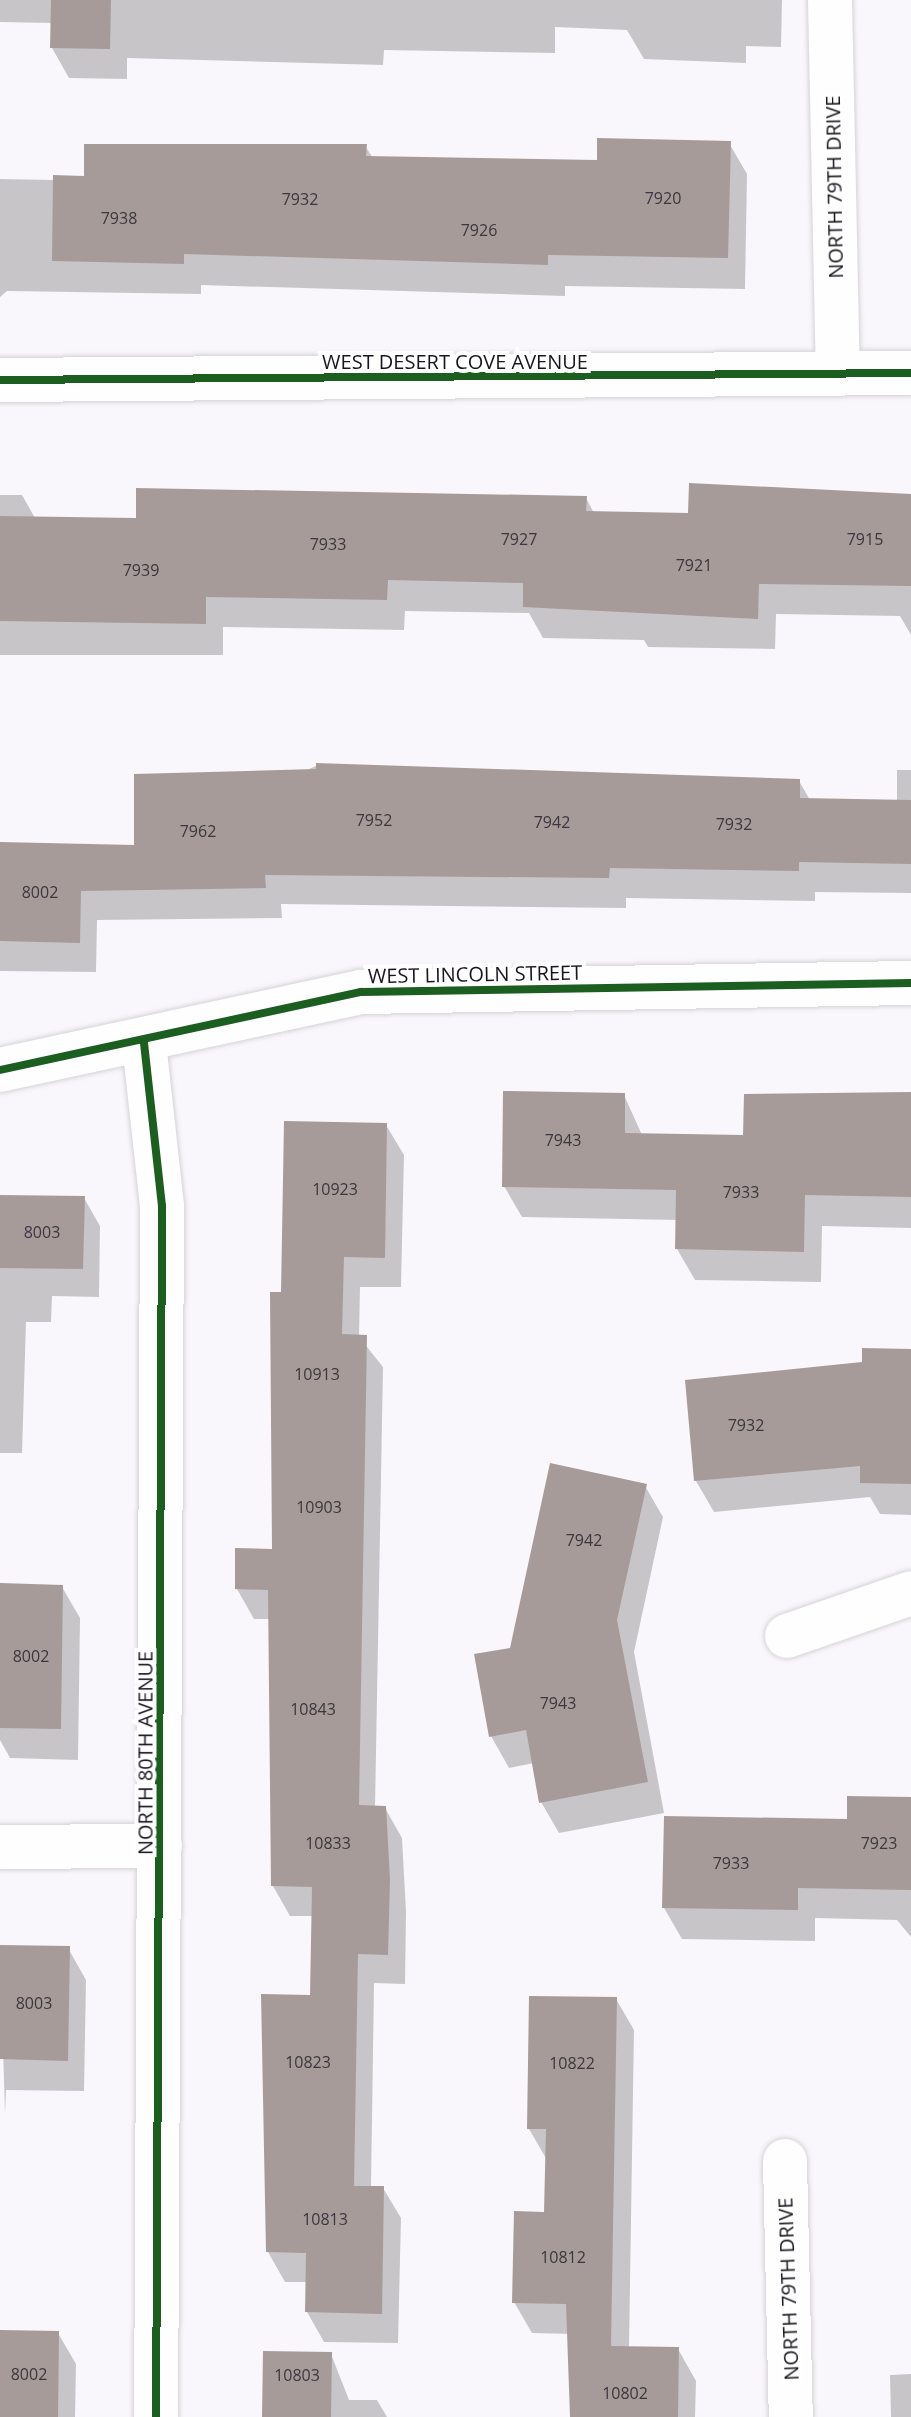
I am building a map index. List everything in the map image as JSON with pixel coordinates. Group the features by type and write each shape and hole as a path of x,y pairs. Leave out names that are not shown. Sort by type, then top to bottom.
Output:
{"street":[{"name":"NORTH 79TH DRIVE","path":"830,0 838,374"},
{"name":"WEST DESERT COVE AVENUE","path":"0,380 911,373"},
{"name":"WEST LINCOLN STREET","path":"0,1070 144,1043 361,992 911,983"},
{"name":"NORTH 80TH AVENUE","path":"144,1043 162,1206 156,2417"},
{"path":"787,1636 911,1593"},
{"path":"0,1847 160,1846"},
{"name":"NORTH 79TH DRIVE","path":"785,2161 791,2417"}],"building":[{"path":"51,0 111,0 110,49 50,48"},
{"path":"597,138 731,141 728,258 548,255 548,265 184,254 184,264 52,261 53,175 84,176 84,144 367,144 366,156 597,160"},
{"path":"689,483 911,494 911,586 759,584 758,619 523,607 523,583 388,580 387,600 206,597 206,624 0,621 0,516 136,518 136,488 587,496 586,511 688,513"},
{"path":"316,763 800,779 800,798 911,800 911,864 799,862 799,871 610,868 609,878 265,875 266,888 81,891 80,943 0,941 0,842 134,845 134,774 316,769"},
{"path":"503,1091 625,1093 625,1133 743,1135 744,1094 911,1092 911,1197 805,1195 804,1252 675,1249 676,1190 502,1187"},
{"path":"284,1121 387,1123 385,1258 344,1257 342,1334 367,1335 359,1805 386,1806 390,1880 388,1955 358,1954 354,2186 384,2186 382,2314 305,2312 306,2253 266,2252 261,1994 310,1995 312,1887 271,1886 268,1590 235,1589 235,1548 272,1549 270,1292 281,1292"},
{"path":"0,1195 85,1196 83,1269 0,1268"},
{"path":"862,1348 911,1349 911,1484 860,1483 860,1466 694,1481 685,1380 862,1362"},
{"path":"550,1463 647,1484 617,1620 648,1782 539,1803 526,1730 489,1737 474,1654 510,1648"},
{"path":"0,1583 63,1585 61,1729 0,1728"},
{"path":"847,1796 911,1797 911,1890 798,1888 798,1910 662,1908 664,1816 847,1819"},
{"path":"0,1945 70,1946 68,2061 0,2059"},
{"path":"529,1996 617,1997 611,2346 679,2347 678,2417 570,2417 566,2304 512,2303 514,2211 544,2212 546,2129 527,2129"},
{"path":"0,2330 59,2331 58,2417 0,2417"},
{"path":"263,2351 332,2352 331,2417 262,2417"}],"cycle path":[{"path":"0,380 911,373"},
{"path":"0,1070 361,992 911,983"},
{"path":"144,1043 162,1206 156,2417"}]}
